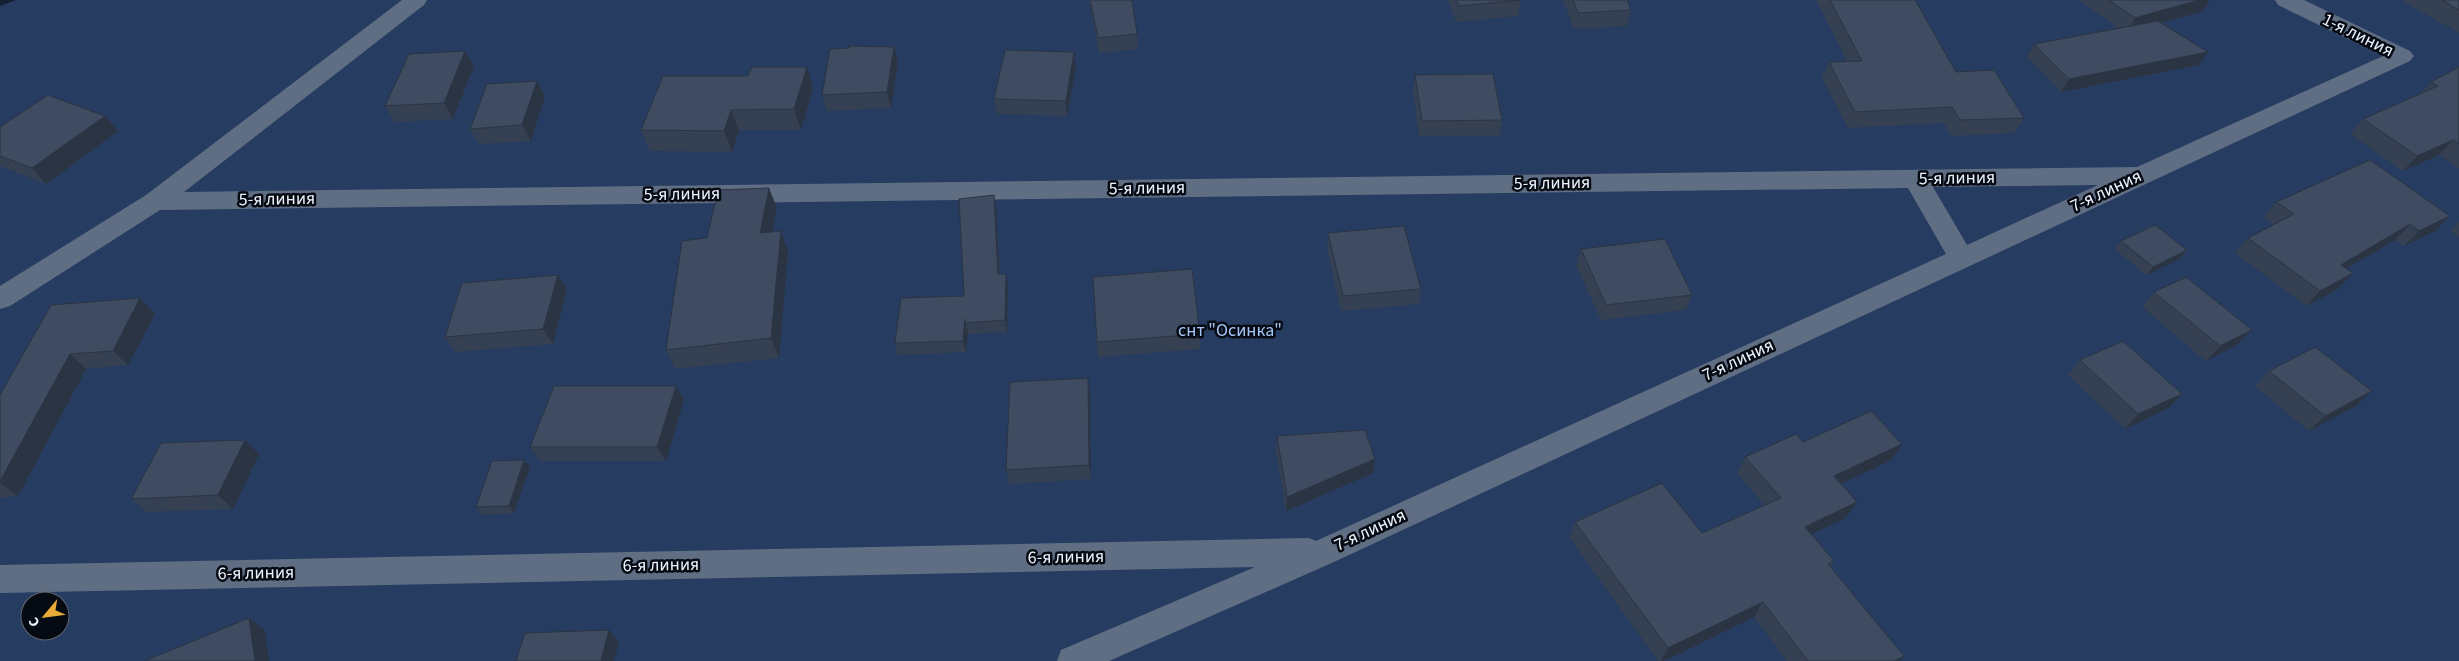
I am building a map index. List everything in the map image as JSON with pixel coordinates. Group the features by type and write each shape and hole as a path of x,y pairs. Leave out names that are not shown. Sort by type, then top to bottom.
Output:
{"street":[{"path":"0,299 154,201 416,0"},
{"name":"1-я линия","path":"2286,0 2402,56"},
{"name":"7-я линия","path":"1073,661 1322,552 2402,56"},
{"name":"5-я линия","path":"154,201 2139,176"},
{"path":"1915,179 1961,258"},
{"name":"6-я линия","path":"0,579 1322,552"}],"green space":[{"name":"снт \"Осинка\"","path":"16,0 2459,0 2459,661 0,661 0,6"}],"building":[{"path":"1090,0 1132,0 1137,34 1098,38"},
{"path":"1456,0 1521,0 1459,6"},
{"path":"1573,0 1627,0 1631,10 1578,13"},
{"path":"1830,0 1915,0 1956,72 1994,70 2024,118 1960,120 1952,107 1855,112 1829,62 1862,61"},
{"path":"2109,0 2199,0 2135,18"},
{"path":"2442,0 2459,0 2459,10"},
{"path":"2158,21 2208,52 2069,79 2034,44"},
{"path":"849,46 894,47 887,92 822,95 830,49 849,48"},
{"path":"1005,50 1074,52 1066,101 994,99"},
{"path":"465,51 444,103 385,106 409,54"},
{"path":"752,67 807,67 794,109 731,110 724,131 641,130 663,76 748,76"},
{"path":"2459,67 2459,144 2453,140 2417,156 2363,119 2438,86 2431,82"},
{"path":"1493,74 1502,120 1422,121 1415,75"},
{"path":"537,81 522,125 470,129 487,84"},
{"path":"48,95 105,116 32,168 0,156 0,127"},
{"path":"2370,160 2450,216 2419,231 2410,224 2341,265 2353,273 2320,291 2248,238 2294,214 2276,202"},
{"path":"769,188 760,233 781,231 771,338 666,350 682,241 707,238 718,190"},
{"path":"994,195 998,274 1006,274 1005,320 965,323 965,319 963,341 895,343 901,298 964,296 959,199"},
{"path":"2155,225 2187,250 2153,267 2121,241"},
{"path":"1404,226 1421,289 1343,296 1328,233"},
{"path":"1665,239 1692,295 1606,305 1581,249"},
{"path":"1192,269 1200,334 1097,342 1093,277"},
{"path":"558,275 543,329 445,337 462,283"},
{"path":"2186,277 2252,330 2220,346 2154,292"},
{"path":"140,298 113,351 70,354 0,481 0,395 51,305"},
{"path":"2123,341 2182,394 2138,414 2080,360"},
{"path":"2315,347 2372,391 2325,416 2269,371"},
{"path":"1088,378 1089,465 1006,470 1010,382"},
{"path":"554,386 676,386 657,447 530,447"},
{"path":"1871,411 1902,444 1834,476 1857,502 1805,527 1834,561 1828,564 1904,656 1894,661 1808,661 1763,602 1668,648 1575,522 1662,483 1702,533 1781,498 1745,457 1796,434 1803,442"},
{"path":"1365,430 1375,459 1287,497 1277,436"},
{"path":"245,440 218,495 131,499 161,443"},
{"path":"524,460 509,506 476,507 492,461"},
{"path":"249,618 255,661 147,661 147,660"},
{"path":"609,630 601,661 516,661 525,633"}]}
